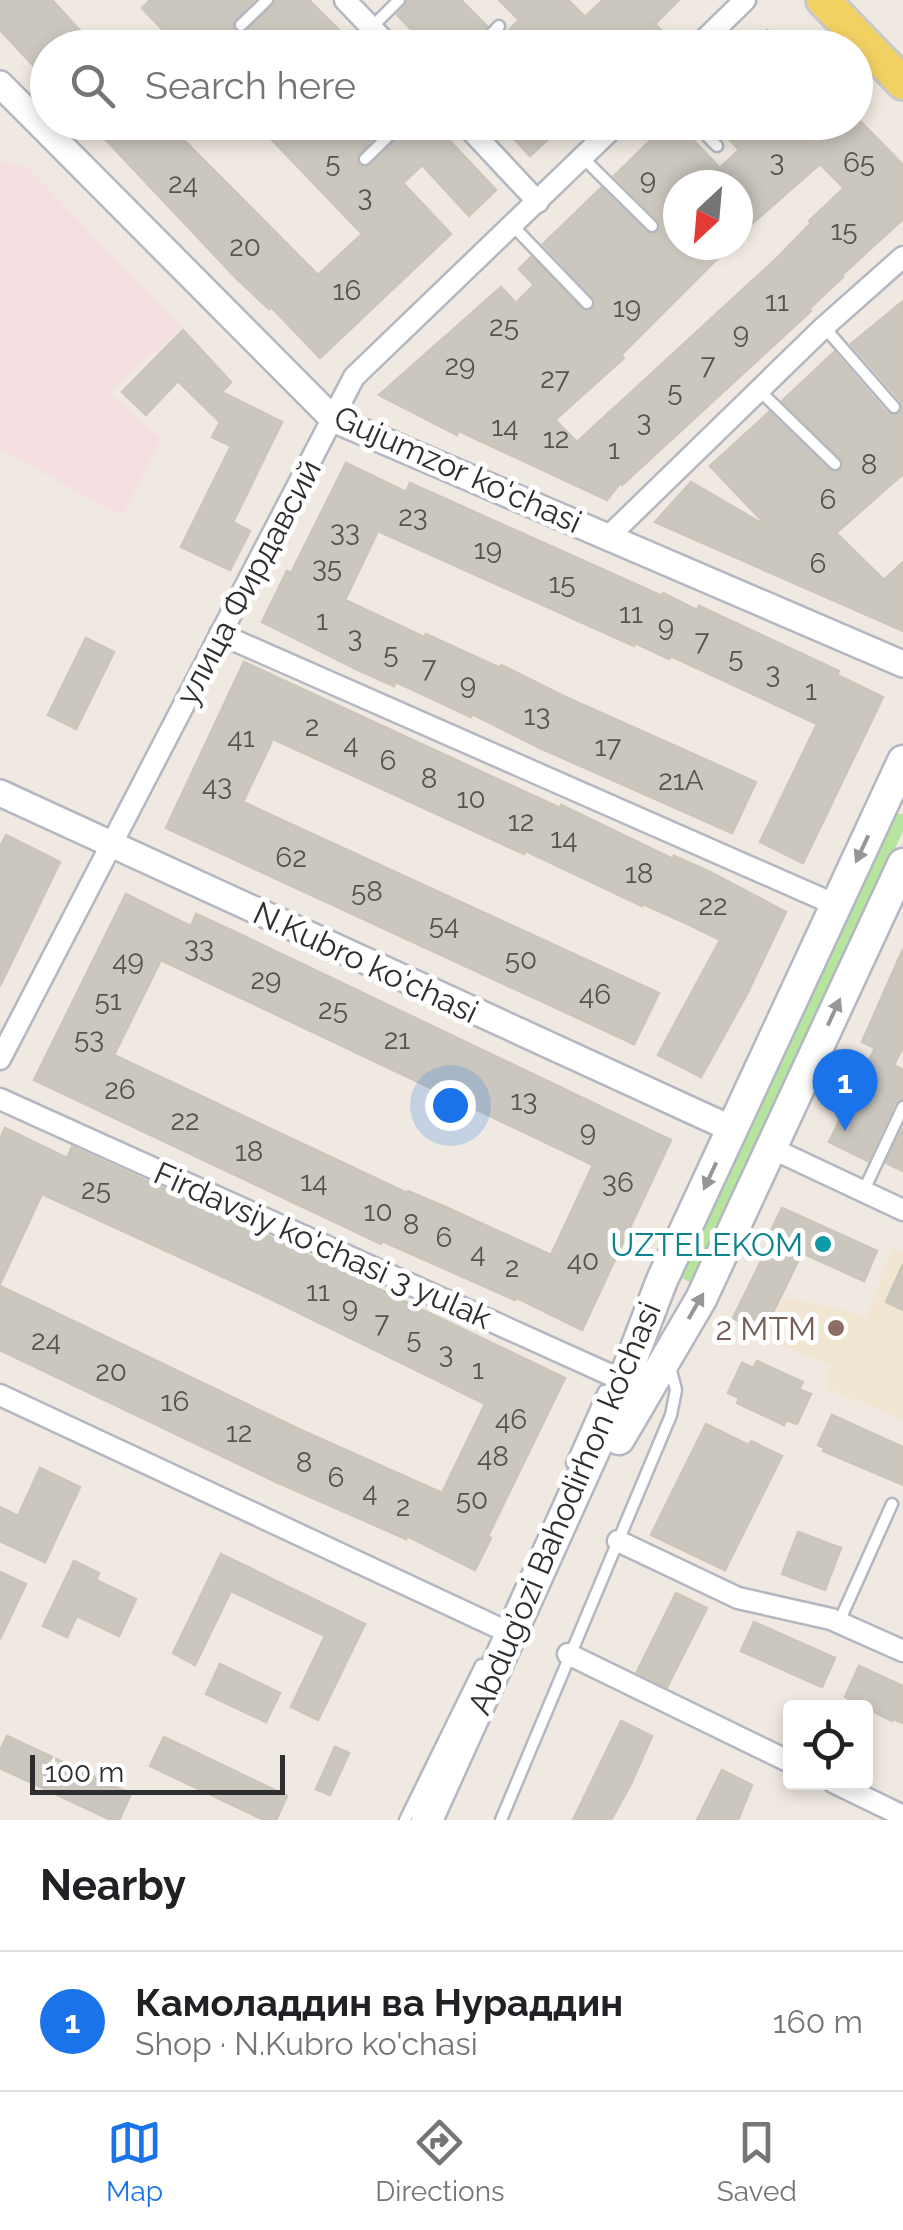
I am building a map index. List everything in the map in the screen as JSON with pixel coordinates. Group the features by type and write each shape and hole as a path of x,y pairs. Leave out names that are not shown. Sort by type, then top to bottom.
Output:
{"main road":[{"path":"823,0 852,30"},
{"path":"873,52 903,83"},
{"name":"Abdug’ozi Bahodirhon ko’chasi","path":"444,1808 628,1420 627,1382 662,1280 836,905 896,797 903,761"},
{"name":"Abdug’ozi Bahodirhon ko’chasi","path":"627,1382 667,1355 701,1299 902,868"}],"street":[{"path":"346,0 375,30"},
{"path":"714,30 745,0"},
{"name":"Gujumzor ko'chasi","path":"2,88 30,116"},
{"name":"Gujumzor ko'chasi","path":"54,140 333,419 903,664"},
{"path":"480,140 538,202"},
{"name":"улица Фирдавсий","path":"0,1060 354,377 601,140"},
{"path":"608,536 903,256"},
{"path":"220,634 836,905"},
{"name":"N.Kubro ko'chasi","path":"0,793 732,1130"},
{"name":"Firdavsiy ko'chasi 3 yulak","path":"0,1100 627,1382"},
{"path":"771,1148 903,1210"},
{"path":"0,1395 503,1619"},
{"path":"618,1541 738,1598 839,1622 903,1650"},
{"path":"568,1654 783,1759"},
{"path":"849,1790 903,1816"}],"lane":[{"path":"242,25 267,0"},
{"path":"369,30 399,0"},
{"path":"495,30 499,26"},
{"path":"365,159 385,140"},
{"path":"711,140 717,146"},
{"path":"583,158 652,226"},
{"path":"513,226 586,303"},
{"path":"824,327 894,407"},
{"path":"760,390 835,464"},
{"path":"864,1190 903,1108"},
{"path":"501,1820 671,1414 676,1390 667,1355"},
{"path":"563,1483 627,1382"},
{"path":"839,1622 892,1504"},
{"path":"405,1820 503,1619"}],"shaded area":[{"path":"0,161 28,168 182,328 108,392 161,438 122,516 0,449"},
{"name":"2 MTM","path":"892,1247 903,1252 903,1420 828,1388 829,1365 763,1338 784,1298 867,1318"}],"green space":[{"path":"897,814 903,814 903,831 692,1283 677,1276"}],"building":[{"path":"0,0 52,0 80,30 30,30 30,62 0,30"},
{"path":"150,0 254,0 233,22 234,30 163,30 142,8"},
{"path":"276,0 309,0 339,30 246,30"},
{"path":"408,0 461,0 487,26 484,30 412,30 397,15"},
{"path":"499,0 568,0 585,17 603,0 679,0 655,24 661,30 509,30 519,20"},
{"path":"873,134 903,165 903,219 842,275 811,311 620,483 607,500 459,431 457,435 379,395 501,287 516,303 534,285 519,269 531,257 581,309 592,310 594,298 543,244 601,188 646,232 657,233 661,227 614,176 651,140 693,140 720,168 739,150 730,140 873,140","holes":["820,164 844,188 577,442 555,420 624,358 621,355 716,260 663,260 663,170 753,170 753,223"]},
{"path":"106,140 184,140 318,275 362,234 272,140 373,140 357,156 358,164 366,168 394,140 449,140 496,190 469,216 422,165 403,183 451,234 320,358 271,307 237,279"},
{"path":"515,140 547,140 530,156"},
{"path":"903,301 903,474 836,533 884,580 903,562 903,631 655,522 691,482 768,527 710,466 769,412 829,470 840,471 844,465 841,458 782,401 834,352 887,413 899,414 901,401 851,344"},
{"path":"183,330 231,382 222,392 282,422 233,522 250,531 230,570 181,547 231,446 212,437 220,422 178,381 146,415 122,392"},
{"path":"346,463 406,492 410,483 662,596 663,593 697,610 699,606 839,671 837,675 883,697 803,863 760,842 817,724 671,656 669,659 635,643 634,646 378,531 345,600 424,637 426,634 500,668 501,665 756,782 732,833 472,714 471,717 396,682 394,686 358,670 262,622"},
{"path":"86,638 114,652 76,729 48,715"},
{"path":"244,662 673,859 674,856 710,872 786,912 701,1077 658,1055 720,940 681,921 273,739 243,802 659,993 634,1044 166,828"},
{"path":"6,835 60,862 0,986 0,847"},
{"path":"126,894 191,926 196,914 671,1140 582,1330 517,1298 382,1241 381,1244 34,1080","holes":["161,960 593,1165 551,1255 407,1193 114,1055"]},
{"path":"903,949 903,1047 894,1065 903,1070 903,1098 895,1103 868,1161 829,1142 875,1048 862,1042"},
{"path":"5,1128 67,1158 72,1147 565,1378 475,1570 407,1536 406,1539 274,1481 0,1350 0,1286 442,1493 485,1404 258,1293 42,1194 0,1284 0,1139"},
{"path":"903,1128 903,1171 886,1163"},
{"path":"782,1208 877,1251 864,1281 802,1253 763,1333 733,1318 772,1239 768,1237"},
{"path":"903,1264 903,1310 886,1302"},
{"path":"757,1361 803,1382 799,1389 811,1394 797,1424 786,1420 784,1425 737,1403 739,1398 728,1393 742,1363 753,1368"},
{"path":"832,1415 903,1447 903,1485 823,1451 825,1448 818,1445"},
{"path":"706,1424 782,1456 725,1570 651,1535"},
{"path":"40,1468 80,1487 45,1562 0,1541 0,1507 18,1516"},
{"path":"798,1532 841,1548 825,1590 782,1574"},
{"path":"221,1554 365,1624 318,1720 291,1707 325,1636 231,1591 195,1665 173,1653"},
{"path":"74,1561 99,1573 96,1580 136,1599 119,1636 77,1616 67,1637 43,1626"},
{"path":"0,1572 26,1584 0,1639"},
{"path":"676,1593 707,1608 667,1687 637,1672"},
{"path":"754,1622 835,1658 822,1687 741,1651"},
{"path":"220,1664 280,1693 266,1722 206,1694"},
{"path":"859,1666 903,1686 903,1723 873,1711 873,1700 845,1697"},
{"path":"621,1721 652,1736 631,1784 611,1820 573,1820"},
{"path":"7,1736 131,1794 119,1820 111,1820 0,1768 0,1751"},
{"path":"164,1737 287,1796 276,1820 264,1820 150,1766"},
{"path":"335,1747 349,1753 330,1795 316,1789"},
{"path":"722,1770 752,1785 738,1820 697,1820"}],"place":[{"name":"Камоладдин ва Нураддин","path":"845,1131"},
{"name":"UZTELEKOM","path":"823,1244"},
{"name":"2 MTM","path":"836,1328"}]}
